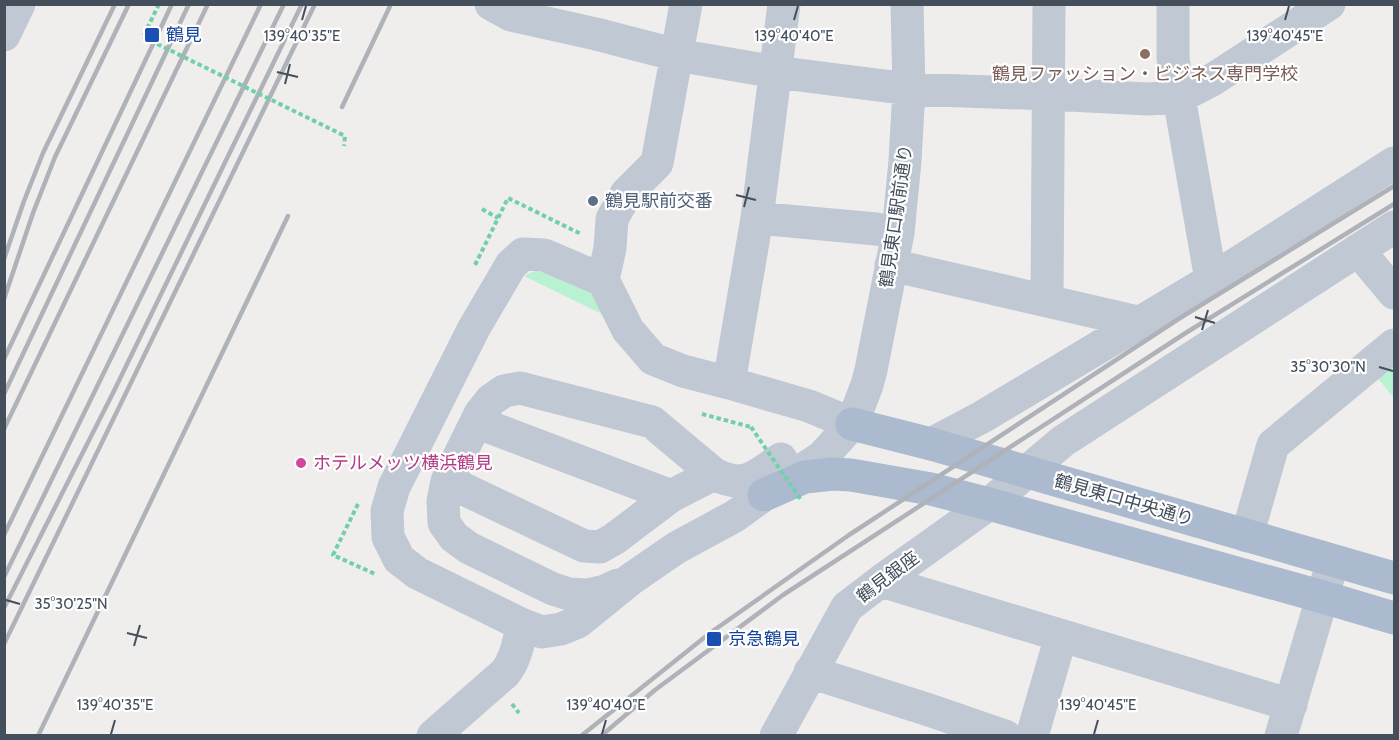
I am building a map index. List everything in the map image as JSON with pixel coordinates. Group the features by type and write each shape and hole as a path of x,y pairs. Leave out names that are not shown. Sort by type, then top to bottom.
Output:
{"main road":[{"name":"鶴見東口中央通り","path":"852,424 931,444 1395,579"},
{"path":"852,424 871,454 893,472 931,489"},
{"path":"764,495 805,477 832,474 851,475 931,489 1395,618"}],"street":[{"path":"491,4 511,15 677,55 775,72 909,90 1148,99 1179,97 1212,80 1329,4"},
{"path":"686,4 657,163 626,194 612,219 610,248 603,280 628,330 653,359 683,371 809,406 852,424"},
{"path":"729,383 757,218 784,4"},
{"name":"鶴見東口駅前通り","path":"852,424 871,370 898,233 909,90 907,4"},
{"path":"1047,301 1049,4"},
{"path":"1173,4 1173,58 1211,280"},
{"path":"931,444 982,417 1211,280 1395,163"},
{"path":"1336,201 1363,247 1395,293"},
{"path":"757,218 898,233"},
{"name":"鶴見銀座","path":"776,735 847,607 989,504 1064,441 1395,227"},
{"path":"603,280 544,255 523,254 511,265 474,328 394,487 387,511 388,537 399,559 417,573 523,626 542,632 561,629 578,622 630,579 676,548 735,516 822,457 852,424"},
{"path":"891,265 1138,322"},
{"path":"1247,536 1273,445 1395,345"},
{"path":"630,579 605,591 587,595 569,594 553,589 469,548 454,537 444,523 442,501 447,481 480,414 491,400 504,391 520,388 652,422 714,474 725,480 743,482 758,475 807,441 852,424"},
{"path":"476,422 671,496"},
{"path":"447,481 584,546 600,547 671,496 714,474"},
{"path":"880,581 1061,636 1286,720 1333,561"},
{"path":"433,735 511,665 523,626"},
{"path":"1032,735 1061,636"},
{"path":"810,672 924,723 1005,735"}],"path":[{"path":"159,4 143,37 345,136 344,146"},
{"path":"482,209 498,218"},
{"path":"702,414 751,427 801,500"}],"green space":[{"path":"535,271 559,276 583,287 595,298 604,315 524,276"},
{"path":"1394,359 1394,398 1375,375"}],"railway":[{"path":"4,259 43,153 115,4"},
{"path":"4,299 55,157 129,4"},
{"path":"4,359 172,4"},
{"path":"4,394 189,4"},
{"path":"4,429 208,4"},
{"path":"4,535 261,4"},
{"path":"4,577 284,4"},
{"path":"4,608 113,393 302,4"},
{"path":"4,644 315,4"},
{"path":"342,107 391,4"},
{"path":"581,736 710,633 849,535 1180,318 1394,186"},
{"path":"601,736 655,690 783,595 1184,334 1394,204"},
{"path":"38,736 288,216"}],"place":[{"name":"鶴見","path":"152,35"},
{"name":"鶴見ファッション・ビジネス専門学校","path":"1145,54"},
{"name":"鶴見駅前交番","path":"593,201"},
{"name":"ホテルメッツ横浜鶴見","path":"301,463"},
{"name":"京急鶴見","path":"714,639"}]}
